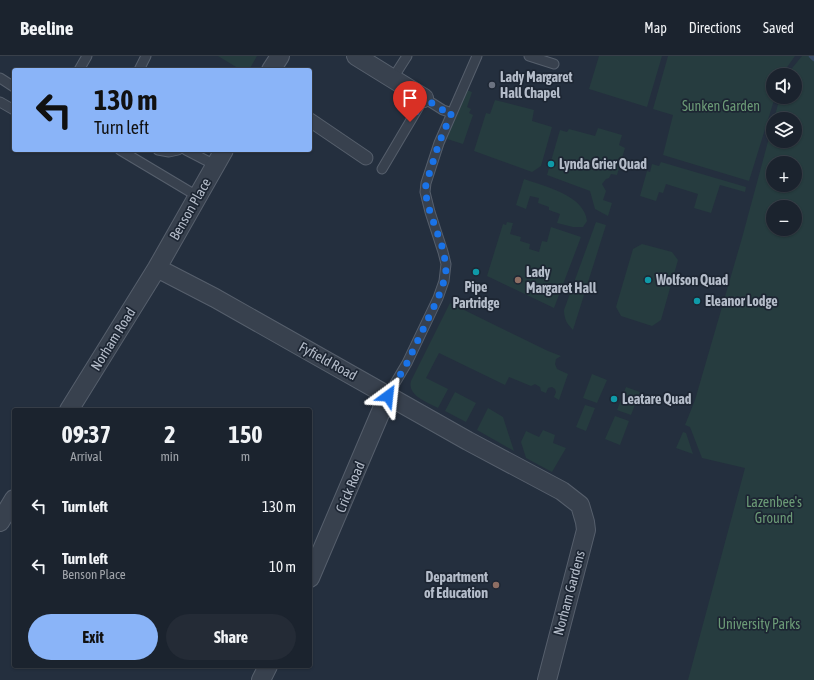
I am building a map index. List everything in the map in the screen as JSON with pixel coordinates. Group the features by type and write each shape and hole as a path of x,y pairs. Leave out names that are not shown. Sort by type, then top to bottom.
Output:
{"street":[{"path":"272,68 280,56"},
{"path":"356,56 424,98"},
{"path":"312,121 366,158"},
{"name":"Benson Place","path":"157,268 220,157"},
{"name":"Fyfield Road","path":"157,268 215,298 468,441 562,491 580,505"},
{"name":"Norham Road","path":"70,408 157,268"},
{"name":"Crick Road","path":"312,573 388,396"},
{"path":"0,522 12,502"},
{"name":"Norham Gardens","path":"547,680 586,530 580,505"},
{"path":"261,680 267,668"}],"lane":[{"path":"80,68 87,56"},
{"path":"140,68 146,56"},
{"path":"393,78 407,56"},
{"path":"388,396 407,363 438,298 444,281 446,268 444,252 430,212 425,192 426,184 439,143 477,56"},
{"path":"530,56 554,64"},
{"path":"0,78 12,86"},
{"path":"382,169 424,98 443,110 452,112"},
{"path":"0,102 12,109"},
{"path":"123,152 197,196"},
{"path":"196,152 220,157"}],"green space":[{"path":"218,56 257,56 250,68 238,68"},
{"path":"599,56 662,56 647,107 589,89"},
{"name":"Sunken Garden","path":"668,56 795,56 786,68 766,68 766,104 773,104 770,112 766,112 766,126 749,181 663,155 673,115 653,109"},
{"path":"802,56 811,56 814,59 814,680 688,680 745,468 702,458 690,427 685,425 695,400 766,148 802,148 802,112 776,112 778,104 802,104 802,68 792,68"},
{"path":"464,89 472,92 467,107 471,109 469,113 473,115 463,144 447,139"},
{"path":"495,100 534,110 532,121 552,127 541,166 532,172 474,151 486,113 490,114"},
{"path":"598,128 622,135 619,145 625,148 617,175 611,174 602,184 606,191 603,200 612,203 608,216 595,209 590,191 547,175 560,130 567,132 569,129 595,136"},
{"path":"661,162 746,187 745,192 720,185 711,213 694,208 698,194 666,184 663,193 659,192 656,201 640,196 647,171 650,172 652,164 659,166"},
{"path":"524,179 553,189 572,198 584,212 587,221 583,227 573,227 557,223 560,214 549,210 549,207 538,203 539,198 530,196 526,209 516,205"},
{"path":"507,222 513,223 510,234 521,237 520,241 530,244 529,249 539,252 542,241 547,242 551,227 581,237 554,308 487,276 503,224 506,225"},
{"path":"596,222 606,225 573,330 566,321 564,310"},
{"path":"642,244 672,252 678,260 661,320 652,326 621,316 616,307 633,249"},
{"path":"450,303 561,356 556,359 555,364 557,369 568,374 559,400 554,397 556,392 552,387 548,388 546,393 541,391 540,387 535,384 531,386 509,377 505,385 439,353 426,378 448,389 438,408 415,395 412,391 411,381"},
{"path":"592,374 607,380 597,403 583,398"},
{"path":"626,387 640,392 631,415 617,410"},
{"path":"455,392 476,403 466,422 445,411"},
{"path":"585,405 595,408 586,431 576,427"},
{"path":"488,408 503,417 514,451 477,430"},
{"path":"615,416 629,421 620,445 605,439"},
{"path":"543,430 555,435 553,443 566,448 552,472 526,458 521,442 526,431 539,437"},
{"path":"683,432 686,433 693,454 676,448"}],"waterway":[{"path":"811,56 814,59"}],"place":[{"name":"Lady Margaret Hall Chapel","path":"492,85"},
{"name":"Lynda Grier Quad","path":"551,164"},
{"name":"Pipe Partridge","path":"476,272"},
{"name":"Lady Margaret Hall","path":"518,280"},
{"name":"Wolfson Quad","path":"648,280"},
{"name":"Eleanor Lodge","path":"697,301"},
{"name":"Leatare Quad","path":"614,399"},
{"name":"Department of Education","path":"496,585"}],"route":[{"path":"388,396 407,363 438,298 446,272 444,252 430,212 425,192 426,184 439,143 452,112 443,110 424,98 410,122"}],"park label":[{"name":"Lazenbee's Ground","path":"774,510"},
{"name":"University Parks","path":"759,624"}]}
